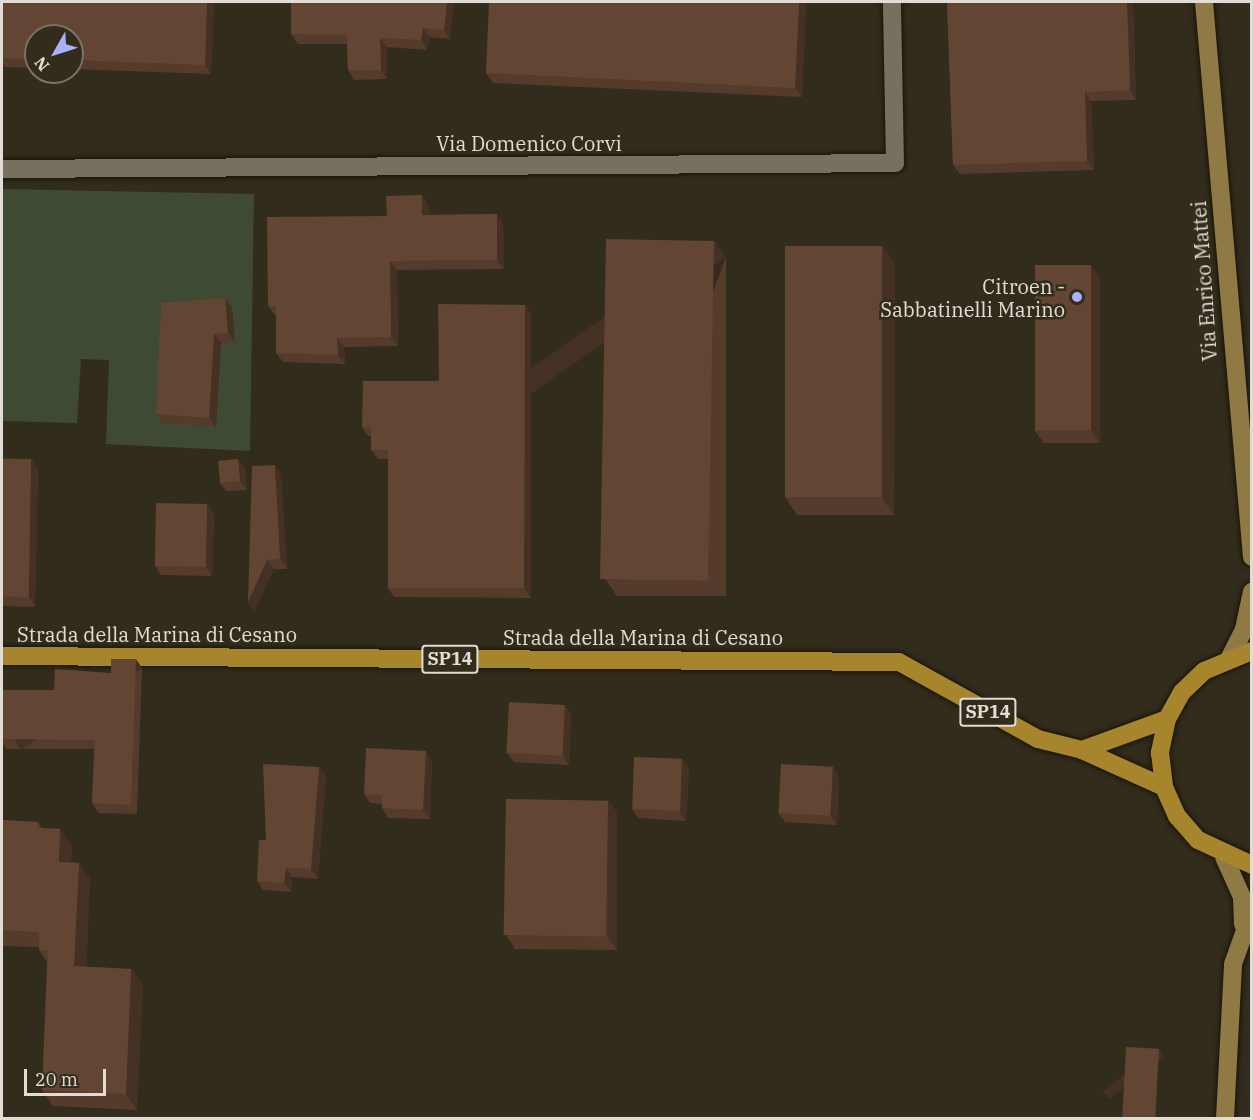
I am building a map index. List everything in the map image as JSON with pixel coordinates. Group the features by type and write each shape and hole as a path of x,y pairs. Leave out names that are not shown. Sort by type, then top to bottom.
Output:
{"main road":[{"path":"1251,651 1230,657 1204,671 1182,692 1167,719 1160,753 1164,788 1177,816 1198,840 1224,857 1251,865"},
{"name":"Strada della Marina di Cesano","path":"2,656 899,662 1028,734 1082,750 1164,788"},
{"path":"1082,750 1167,719"}],"street":[{"name":"Via Domenico Corvi","path":"2,169 895,163 892,2"},
{"name":"Via Enrico Mattei","path":"1204,2 1251,557"},
{"path":"1230,657 1244,629 1251,592"},
{"path":"1224,857 1242,897 1247,917 1233,964 1225,1119"}],"green space":[{"path":"2,189 254,194 250,451 106,444 109,360 81,359 77,423 2,421"}],"building":[{"path":"2,2 207,2 205,65 84,60 84,24 24,24 24,59 2,58"},
{"path":"291,2 447,2 444,30 423,28 421,40 380,38 381,70 348,70 347,35 291,34"},
{"path":"489,2 799,2 795,88 486,73"},
{"path":"947,2 1127,2 1130,90 1085,92 1087,161 953,165"},
{"path":"422,195 422,215 497,214 497,260 390,261 391,337 337,338 338,355 276,353 276,306 268,306 267,217 387,216 386,196"},
{"path":"606,239 714,241 708,581 600,579"},
{"path":"785,246 882,246 882,497 785,497"},
{"path":"1035,265 1091,265 1091,430 1035,430"},
{"path":"225,298 228,333 214,334 209,418 156,414 161,303"},
{"path":"438,304 525,305 524,588 388,588 388,450 371,450 371,427 362,427 363,381 439,381"},
{"path":"2,458 31,459 29,597 2,597"},
{"path":"238,459 240,481 220,483 218,461"},
{"path":"275,465 280,559 267,560 248,602 252,466"},
{"path":"156,503 207,504 206,567 155,566"},
{"path":"111,659 136,659 131,805 92,803 95,740 2,739 2,690 54,690 55,669 111,673"},
{"path":"509,702 565,705 562,756 506,753"},
{"path":"366,748 426,751 423,810 382,808 382,795 364,794"},
{"path":"634,757 682,759 680,811 632,809"},
{"path":"263,764 319,767 311,869 286,868 284,883 257,881 259,840 266,840"},
{"path":"781,764 833,767 830,816 778,813"},
{"path":"506,799 608,801 606,937 504,935"},
{"path":"2,820 38,822 37,828 60,829 59,862 79,863 74,966 131,969 126,1094 42,1090 48,950 39,950 39,932 2,930"},
{"path":"1126,1047 1159,1049 1155,1118 1122,1118"}],"place":[{"name":"Citroen - Sabbatinelli Marino","path":"1077,297"}]}
